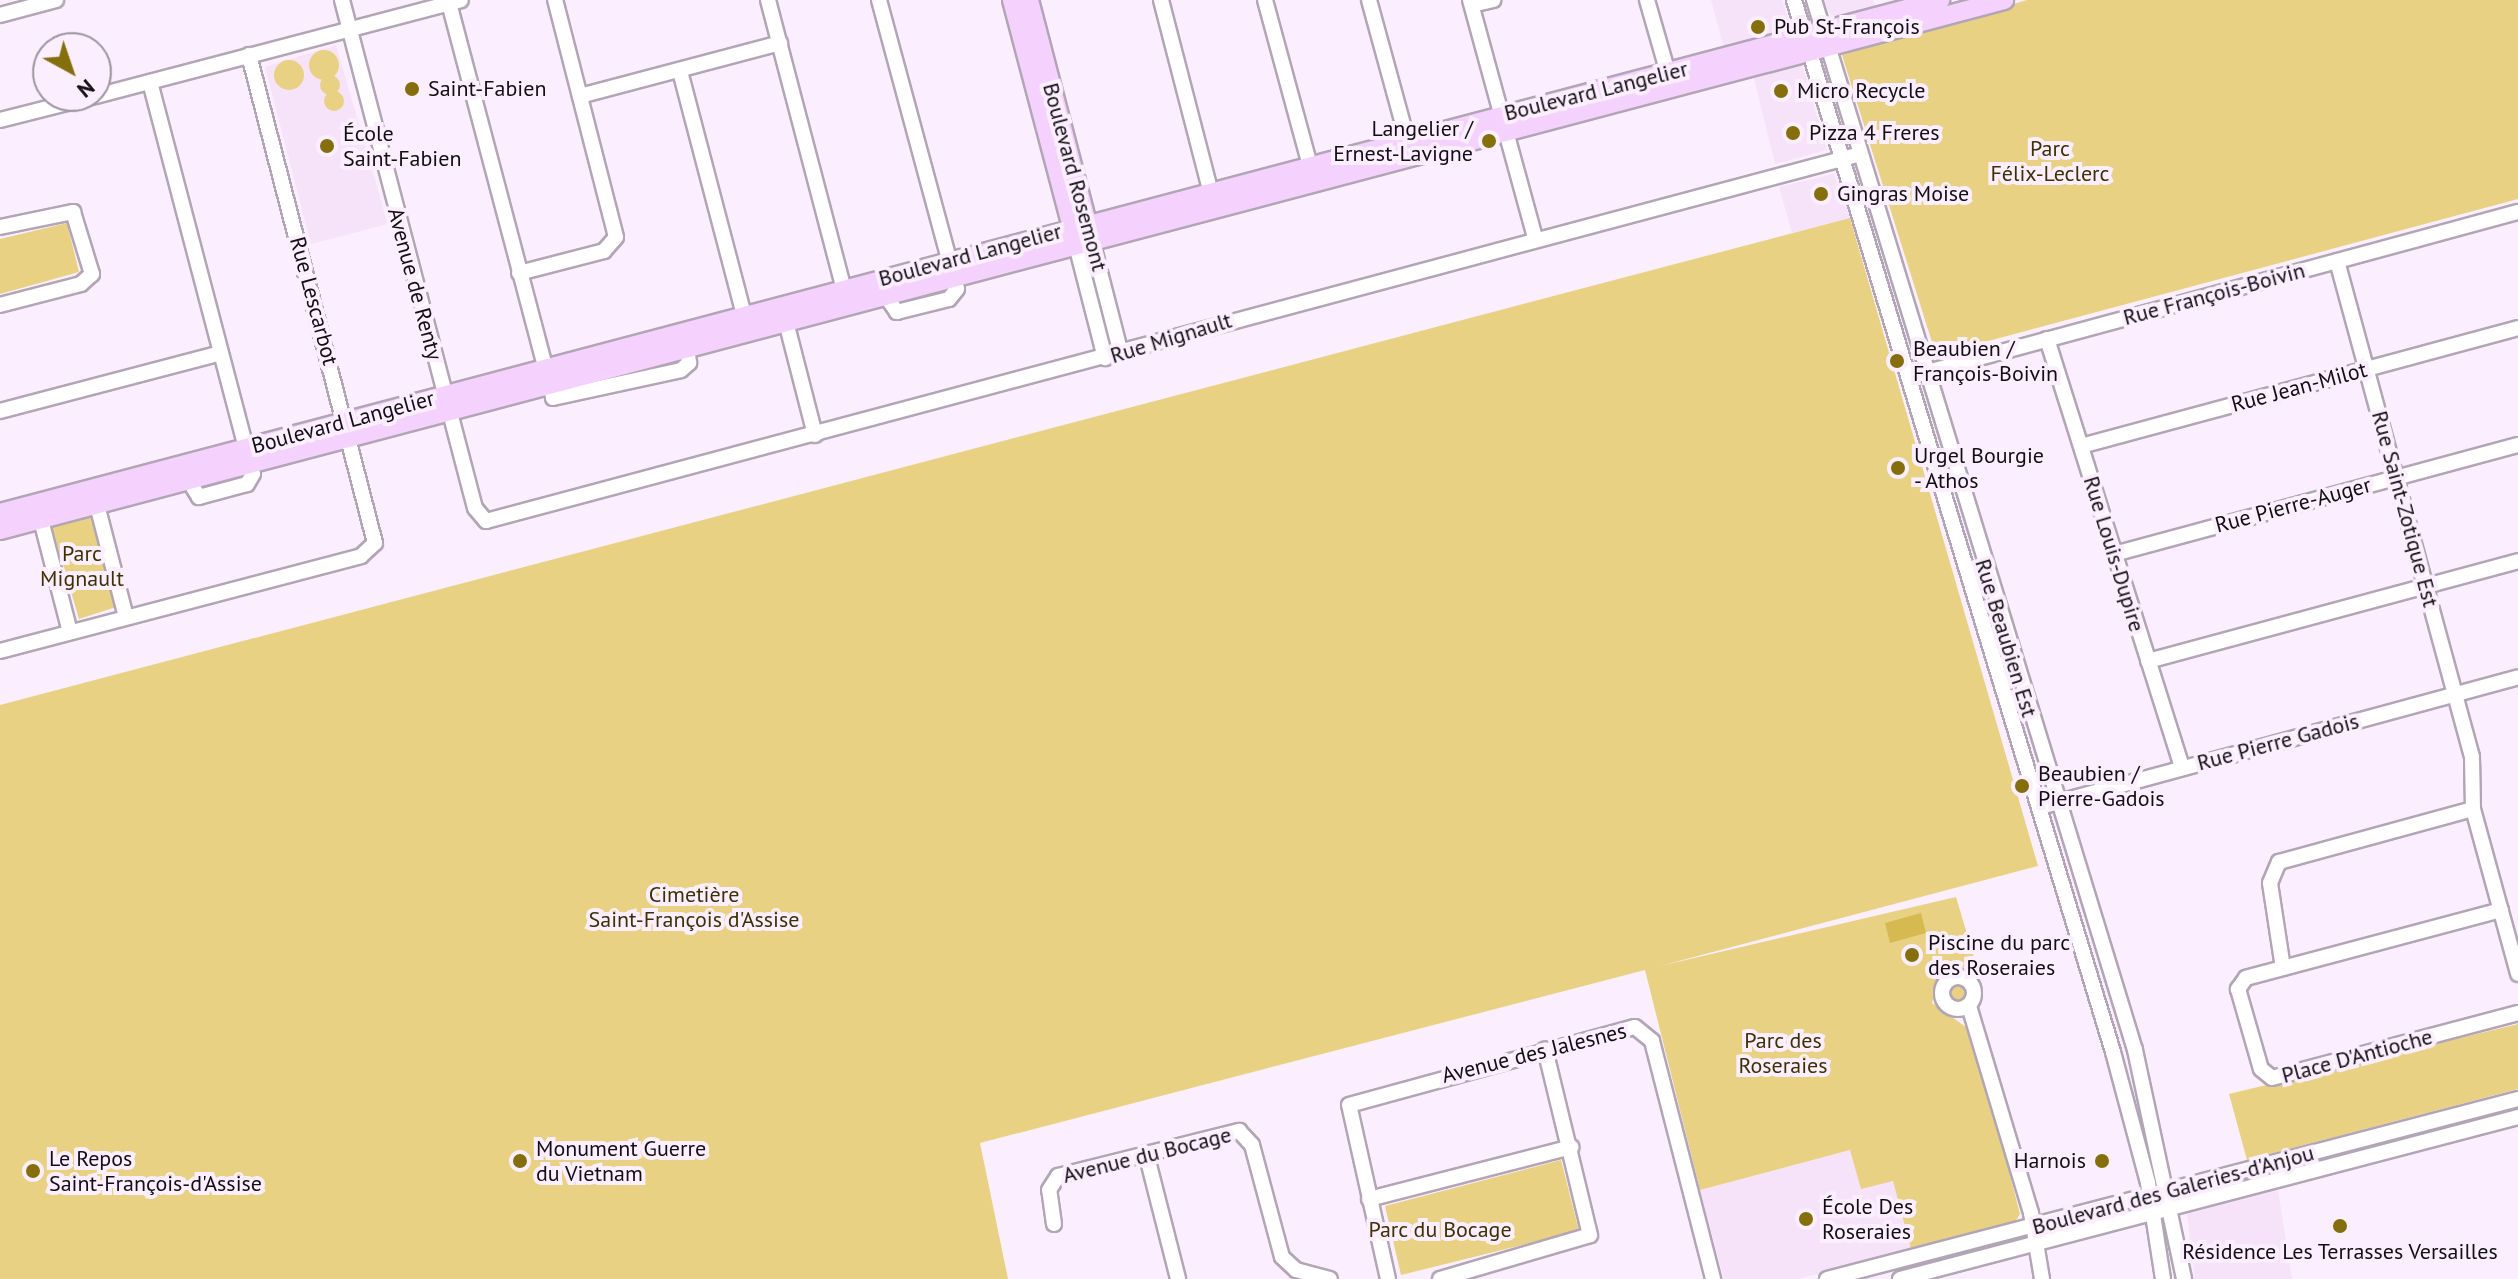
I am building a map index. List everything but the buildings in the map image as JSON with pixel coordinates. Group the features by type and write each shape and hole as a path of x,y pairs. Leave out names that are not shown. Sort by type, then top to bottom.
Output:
{"main road":[{"name":"Boulevard Rosemont","path":"1012,0 1082,235"},
{"name":"Boulevard Rosemont","path":"1029,0 1082,235"},
{"name":"Boulevard Langelier","path":"0,513 348,430 1409,147 1817,42 1938,4 2004,0"},
{"name":"Boulevard Langelier","path":"845,297 885,295 950,270"},
{"name":"Boulevard Langelier","path":"546,377 687,347 746,324"},
{"name":"Boulevard Langelier","path":"0,530 189,481 248,456"}],"street":[{"path":"0,15 56,0"},
{"name":"Avenue de Renty","path":"342,0 447,403 483,520"},
{"path":"519,273 615,243 555,0"},
{"path":"768,0 845,297"},
{"path":"879,0 950,270"},
{"path":"1161,0 1213,199"},
{"path":"1265,0 1312,173"},
{"path":"1369,0 1409,147"},
{"path":"1493,0 1471,3 1535,238"},
{"path":"1647,0 1670,79"},
{"name":"Rue Beaubien Est","path":"1794,0 1817,42 1860,154 2056,803 2121,1001 2169,1191 2184,1279"},
{"name":"Rue Beaubien Est","path":"1814,0 1817,42 1843,159 2099,1009 2150,1197 2163,1279"},
{"path":"112,92 455,2 546,377"},
{"path":"580,96 780,43"},
{"name":"Rue Lescarbot","path":"126,617 373,547 348,430 249,55"},
{"path":"680,71 746,324"},
{"path":"150,82 248,456"},
{"path":"0,120 32,112"},
{"name":"Rue Mignault","path":"483,520 1121,354 1535,238 1860,154"},
{"path":"0,227 73,212 92,274 81,284 0,305"},
{"name":"Rue François-Boivin","path":"1910,377 2518,212"},
{"name":"Boulevard Rosemont","path":"1082,235 1121,354"},
{"name":"Boulevard Rosemont","path":"1082,235 1105,358"},
{"name":"Rue Saint-Zotique Est","path":"2337,261 2472,757 2473,809 2518,974"},
{"path":"784,314 815,435"},
{"name":"Rue Jean-Milot","path":"2081,446 2518,328"},
{"name":"Rue Louis-Dupire","path":"2047,339 2182,768"},
{"path":"0,411 221,353"},
{"name":"Rue Pierre-Auger","path":"2114,554 2518,445"},
{"path":"0,651 126,617 97,505"},
{"path":"41,520 70,632"},
{"path":"2148,661 2518,561"},
{"name":"Rue Pierre Gadois","path":"2038,808 2518,677"},
{"path":"2004,690 2021,686"},
{"path":"2473,809 2279,862 2270,883 2283,968 2501,910"},
{"name":"Place D'Antioche","path":"2283,968 2246,978 2238,989 2261,1069 2272,1078 2518,1013"},
{"path":"2099,1009 2121,1001"},
{"path":"1969,1006 1987,1047 2034,1226 2042,1279"},
{"name":"Avenue des Jalesnes","path":"1388,1279 1349,1105 1626,1027 1648,1034 1713,1279"},
{"path":"1440,1279 1496,1272 1590,1235 1545,1049"},
{"name":"Boulevard des Galeries-d'Anjou","path":"1827,1279 2518,1099"},
{"name":"Boulevard des Galeries-d'Anjou","path":"1900,1279 2518,1117"},
{"name":"Avenue du Bocage","path":"1054,1224 1053,1179 1146,1153 1245,1132 1282,1257 1296,1270 1330,1279"},
{"path":"1369,1199 1571,1147"},
{"path":"1146,1153 1178,1279"}],"shaded area":[{"path":"1711,0 1782,0 1791,28 1724,48"},
{"path":"1824,0 1873,0 1876,8 1832,19"},
{"name":"École Saint-Fabien","path":"336,45 388,224 311,244 265,67"},
{"path":"1802,65 1827,150 1775,164 1753,75"},
{"path":"1834,174 1850,218 1792,233 1779,187"},
{"path":"1921,913 1926,933 1890,943 1885,923"},
{"name":"École Des Roseraies","path":"1851,1150 1893,1180 1911,1249 1798,1279 1724,1279 1700,1190"},
{"path":"2278,1190 2292,1279 2195,1279 2187,1214"}],"green space":[{"name":"Parc Félix-Leclerc","path":"2027,0 2518,0 2518,199 1936,355 1842,55"},
{"path":"324,50 330,51 338,59 338,71 330,79 324,80 318,79 310,71 309,65 310,59 318,51"},
{"path":"289,60 295,61 303,69 303,81 295,89 289,90 283,89 275,81 274,75 275,69 283,61"},
{"path":"330,75 337,78 340,85 337,92 330,95 323,92 320,85 323,78"},
{"path":"334,91 341,94 344,101 341,108 334,111 327,108 324,101 327,94"},
{"name":"Cimetière Saint-François d'Assise","path":"1850,218 2038,866 1660,966 1956,897 1976,964 1940,974 1932,1003 1973,1032 2020,1214 2015,1222 1911,1249 1893,1181 1861,1189 1850,1150 1700,1190 1645,970 980,1143 1008,1279 0,1279 0,705"},
{"path":"67,223 79,272 0,294 0,239"},
{"name":"Parc Mignault","path":"92,517 116,607 79,619 52,527"},
{"path":"1957,984 1964,987 1967,994 1964,1001 1957,1004 1950,1001 1947,994 1950,987"},
{"path":"2518,1024 2518,1089 2247,1160 2229,1094"},
{"name":"Parc du Bocage","path":"1561,1160 1579,1231 1401,1275 1385,1206"}],"place":[{"name":"Pub St-François","path":"1758,27"},
{"name":"Saint-Fabien","path":"412,89"},
{"name":"Micro Recycle","path":"1781,91"},
{"name":"Pizza 4 Freres","path":"1793,133"},
{"name":"Langelier / Ernest-Lavigne","path":"1489,141"},
{"name":"École Saint-Fabien","path":"327,146"},
{"name":"Gingras Moise","path":"1821,194"},
{"name":"Beaubien / François-Boivin","path":"1897,361"},
{"name":"Urgel Bourgie - Athos","path":"1898,468"},
{"name":"Beaubien / Pierre-Gadois","path":"2022,786"},
{"name":"Piscine du parc des Roseraies","path":"1912,955"},
{"name":"Monument Guerre du Vietnam","path":"520,1161"},
{"name":"Harnois","path":"2102,1161"},
{"name":"Le Repos Saint-François-d'Assise","path":"33,1171"},
{"name":"École Des Roseraies","path":"1806,1219"},
{"name":"Résidence Les Terrasses Versailles","path":"2340,1226"}],"park label":[{"name":"Parc des Roseraies","path":"1783,1052"}]}
